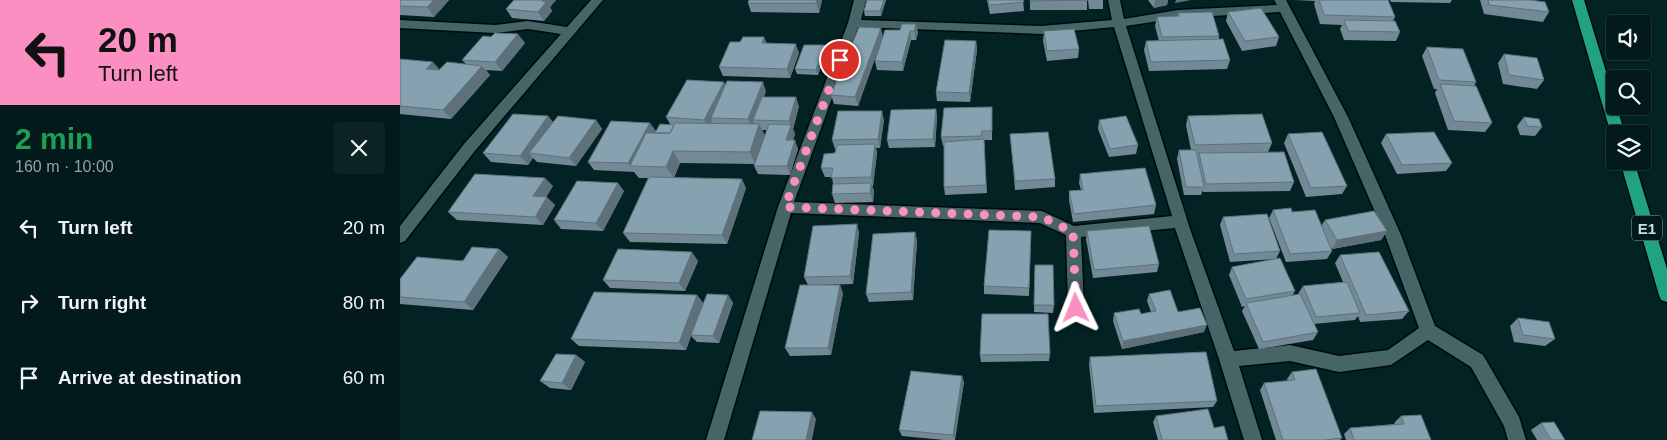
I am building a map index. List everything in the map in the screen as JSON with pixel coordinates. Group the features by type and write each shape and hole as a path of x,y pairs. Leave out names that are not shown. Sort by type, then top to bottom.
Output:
{"highway":[{"path":"1578,0 1615,125"},
{"name":"E1","path":"1629,170 1667,295"}],"street":[{"path":"400,237 470,148 597,0"},
{"path":"715,440 785,207 854,23 860,0"},
{"path":"1114,0 1119,23 1183,230"},
{"path":"854,23 1041,30 1282,4 1341,117 1389,226 1428,331 1477,361 1513,423 1517,440"},
{"path":"400,24 494,29 528,25 570,31"},
{"path":"785,207 1042,217 1073,232 1180,221 1254,440"},
{"path":"1073,232 1076,308"},
{"path":"1228,359 1290,353 1339,364 1391,358 1428,331"}],"building":[{"path":"400,0 434,0 427,7 400,6"},
{"path":"514,0 543,0 546,2 538,12 506,9"},
{"path":"749,0 817,0 816,3 748,3"},
{"path":"867,0 884,0 880,11 864,11"},
{"path":"988,0 1023,0 1024,2 989,5"},
{"path":"1030,0 1088,0 1030,1"},
{"path":"1319,0 1388,0 1395,17 1324,15"},
{"path":"1488,0 1545,2 1549,12 1489,5"},
{"path":"1261,8 1279,37 1245,41 1228,12"},
{"path":"1212,12 1219,36 1162,37 1157,17 1179,16 1178,13"},
{"path":"1344,20 1395,21 1400,32 1348,31"},
{"path":"902,24 916,24 914,31 910,31 902,62 875,61 885,30 900,30"},
{"path":"859,27 881,28 855,97 831,95"},
{"path":"1074,29 1079,49 1047,51 1044,31"},
{"path":"495,33 518,34 495,62 462,60 483,36 491,37"},
{"path":"743,37 764,37 762,43 796,44 787,69 719,67 730,42 740,42"},
{"path":"1223,39 1230,60 1151,62 1146,41"},
{"path":"945,40 976,41 969,93 936,92"},
{"path":"804,45 825,45 816,70 795,69"},
{"path":"1427,47 1463,49 1476,82 1439,80"},
{"path":"1504,54 1537,58 1544,80 1509,75"},
{"path":"400,59 433,62 426,69 439,70 447,62 482,66 443,110 400,106"},
{"path":"687,80 724,82 704,120 666,117"},
{"path":"727,81 763,82 748,119 711,118"},
{"path":"1440,84 1476,86 1492,123 1454,121"},
{"path":"762,97 796,97 789,121 753,120"},
{"path":"992,107 992,131 982,131 981,136 941,137 944,108"},
{"path":"936,109 933,139 887,140 891,110"},
{"path":"838,111 882,111 878,139 832,140"},
{"path":"513,114 548,116 520,156 483,153"},
{"path":"1262,114 1272,143 1195,145 1188,116"},
{"path":"558,116 596,120 569,158 529,153"},
{"path":"1126,116 1138,145 1110,149 1099,120"},
{"path":"1524,117 1539,119 1542,127 1527,126"},
{"path":"611,121 650,123 628,163 588,162"},
{"path":"675,123 759,124 750,152 673,151 666,167 630,166 646,133 670,133"},
{"path":"660,124 674,125 670,133 655,133"},
{"path":"769,124 791,125 786,140 795,140 787,166 754,166"},
{"path":"1048,132 1055,179 1015,181 1010,134"},
{"path":"1322,132 1347,186 1311,188 1288,134"},
{"path":"1434,132 1452,163 1402,165 1386,134"},
{"path":"984,139 986,185 944,187 944,142"},
{"path":"875,144 871,177 831,178 833,168 821,168 824,154 835,153 837,145"},
{"path":"1179,150 1196,150 1204,187 1186,187"},
{"path":"1284,152 1294,182 1206,184 1199,153"},
{"path":"1145,168 1156,205 1074,214 1069,191 1083,190 1080,174"},
{"path":"475,174 545,178 533,196 547,197 535,217 448,212"},
{"path":"649,177 742,179 722,235 623,233"},
{"path":"577,181 618,183 596,223 554,220"},
{"path":"871,183 870,193 832,194 833,184"},
{"path":"1291,208 1292,212 1315,210 1332,251 1290,254 1273,210"},
{"path":"1374,211 1387,231 1337,240 1325,220"},
{"path":"1267,214 1280,251 1234,254 1223,217"},
{"path":"857,224 850,276 804,277 813,226"},
{"path":"1149,226 1159,264 1094,270 1087,231"},
{"path":"989,230 1031,231 1029,288 984,286"},
{"path":"915,232 911,292 866,294 873,234"},
{"path":"472,247 499,249 464,302 400,297 400,279 417,257 463,261"},
{"path":"618,249 692,252 679,283 603,280"},
{"path":"1379,252 1409,311 1366,315 1340,255"},
{"path":"1280,258 1295,291 1246,299 1232,267"},
{"path":"1035,265 1053,265 1054,305 1034,305"},
{"path":"1347,282 1360,313 1316,317 1303,286"},
{"path":"800,285 840,285 828,348 785,348"},
{"path":"1170,290 1178,312 1200,308 1207,325 1123,341 1114,313 1139,309 1141,314 1156,311 1149,294"},
{"path":"594,292 697,295 679,343 571,339"},
{"path":"707,294 728,295 713,336 691,335"},
{"path":"1300,294 1318,332 1263,342 1246,303"},
{"path":"982,314 1048,314 1050,354 980,355"},
{"path":"1518,318 1549,322 1555,339 1523,335"},
{"path":"1206,352 1217,401 1096,406 1090,357"},
{"path":"556,354 576,355 562,383 540,381"},
{"path":"1316,369 1342,438 1283,440 1264,383 1295,380 1292,372"},
{"path":"911,371 962,376 953,435 899,430"},
{"path":"1208,409 1214,428 1224,426 1228,440 1162,440 1156,416"},
{"path":"760,411 812,412 806,440 752,440"},
{"path":"1421,415 1431,440 1354,440 1350,428 1404,424 1401,416"},
{"path":"1554,422 1565,440 1551,440 1541,423"}],"route":[{"path":"840,60 785,207 1042,217 1073,232 1076,308"}]}
